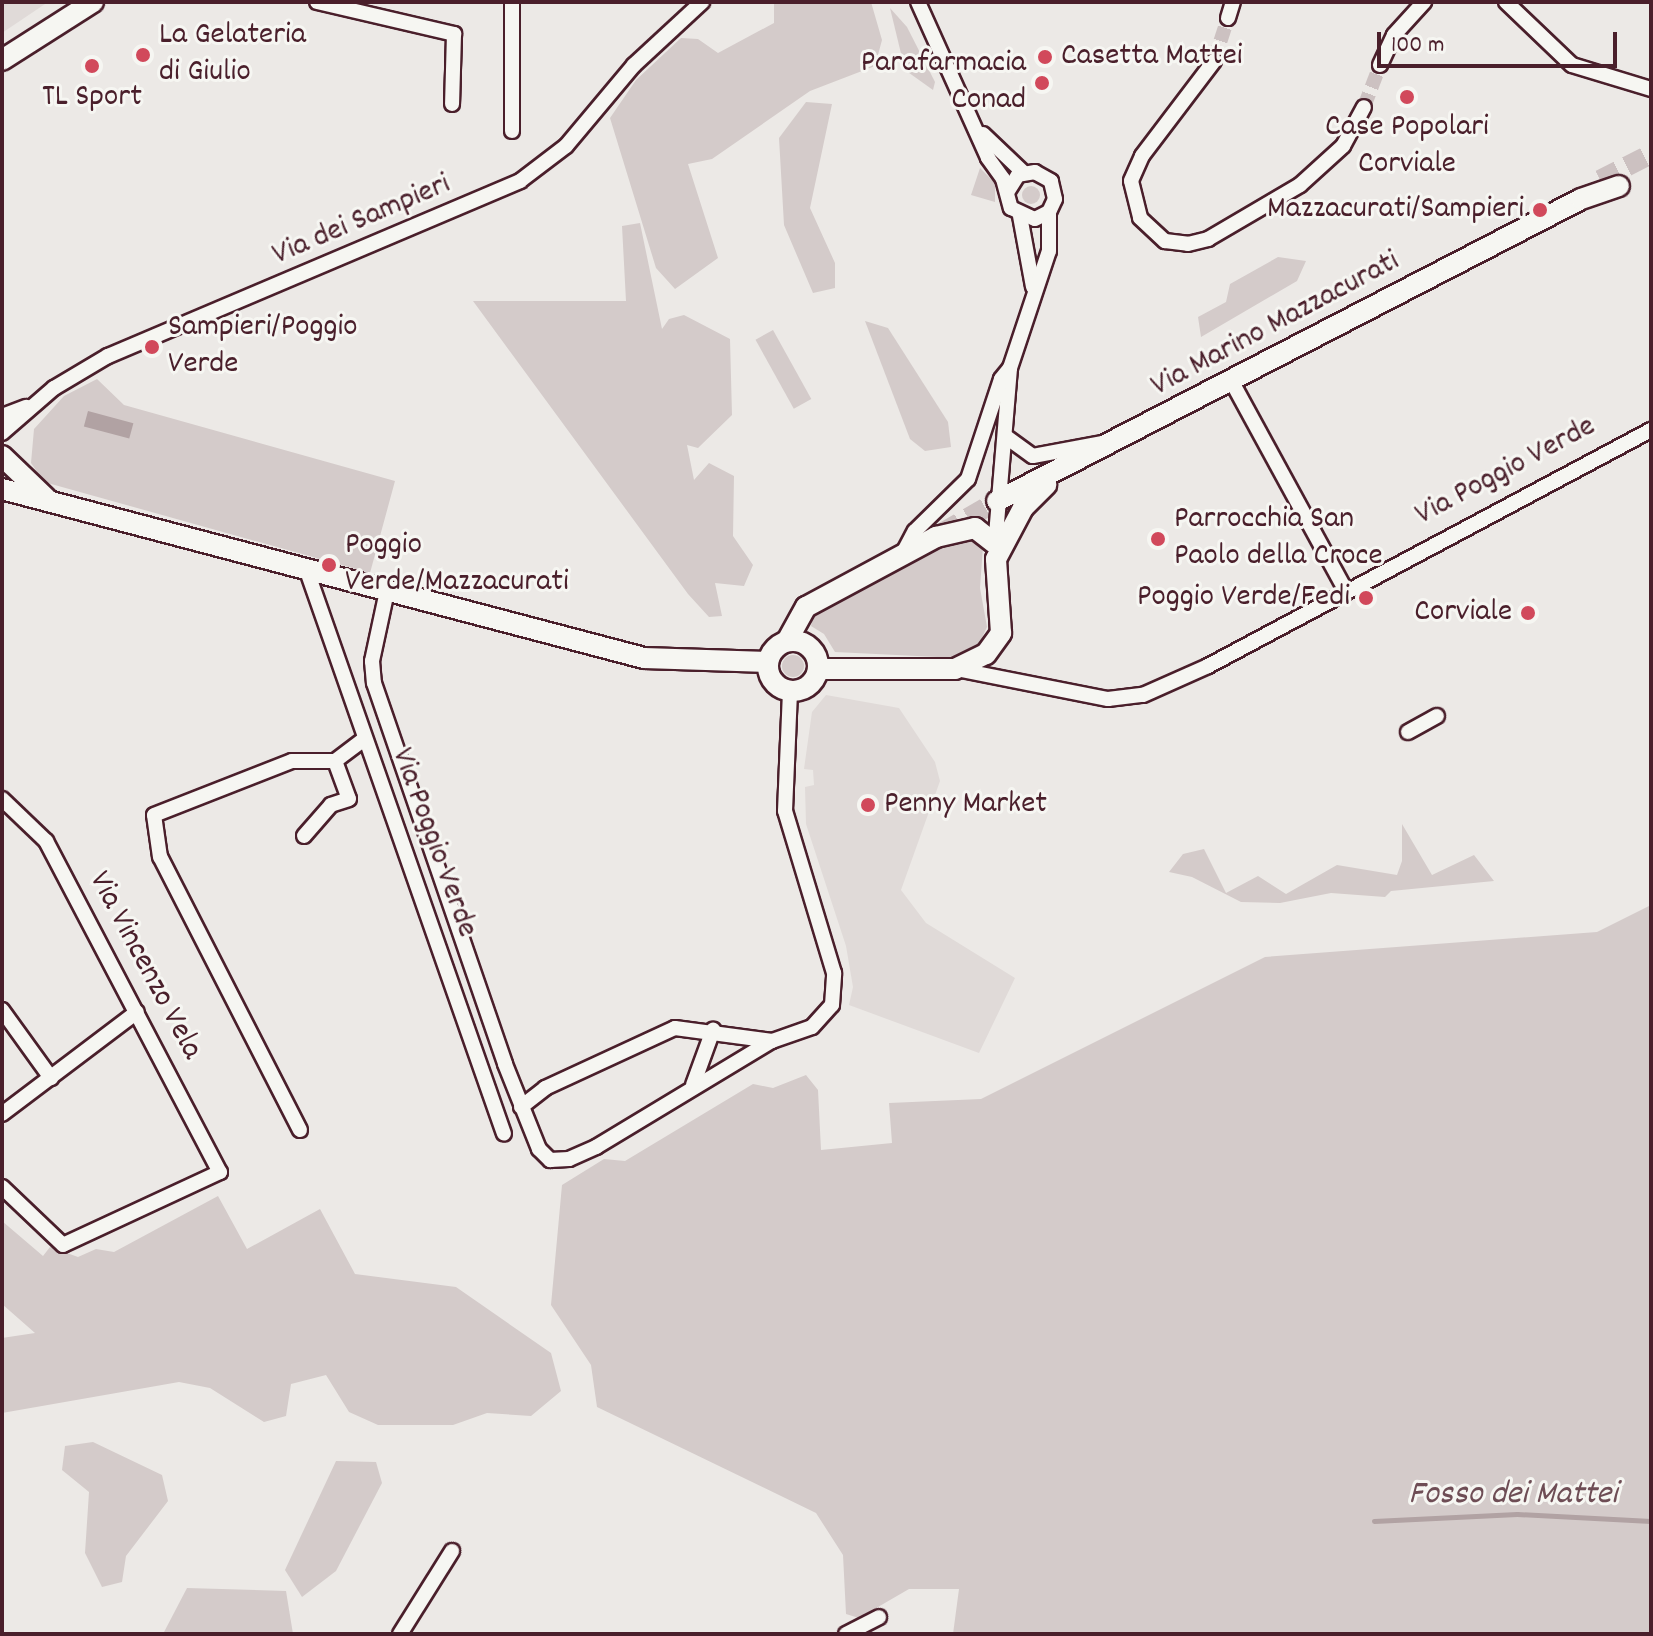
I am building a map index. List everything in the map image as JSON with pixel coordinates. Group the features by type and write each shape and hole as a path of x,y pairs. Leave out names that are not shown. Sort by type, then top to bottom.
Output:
{"street":[{"path":"2,60 93,2"},
{"path":"317,2 454,34 452,104"},
{"path":"512,2 512,131"},
{"name":"Via dei Sampieri","path":"2,433 30,406 108,356 520,181 566,146 634,65 702,2"},
{"path":"1228,18 1233,2"},
{"path":"1380,65 1394,35 1424,2"},
{"path":"1506,2 1572,65 1651,89"},
{"path":"916,5 1008,191 1009,205 1020,216 1035,219 1049,212"},
{"path":"1214,61 1142,156 1131,181 1140,218 1165,241 1188,244 1208,239 1300,185 1343,146 1364,107"},
{"path":"819,669 955,669 986,654 998,642 997,501 1010,368 1033,287 1049,251 1049,212 1055,199 1051,181 1041,173 1024,173 976,124"},
{"path":"1008,191 1024,173"},
{"name":"Via Marino Mazzacurati","path":"997,501 1072,466 1609,183"},
{"path":"1020,216 1033,287"},
{"path":"902,555 915,531 968,479 1001,379 1010,368"},
{"path":"1232,382 1346,591"},
{"path":"2,416 30,406"},
{"name":"Via Poggio Verde","path":"955,669 1108,699 1134,698 1208,666 1651,430"},
{"path":"1005,436 1033,456 1092,441 1116,443"},
{"path":"2,456 49,500"},
{"path":"995,551 1023,508 1072,466"},
{"path":"2,489 644,658 768,662"},
{"path":"819,669 809,686 790,691 774,682 768,662 776,647 787,641 806,607 936,537 975,528 995,551"},
{"name":"Via Poggio Verde","path":"307,571 504,1134"},
{"path":"387,591 372,661 374,683 521,1107 541,1154 562,1161 596,1147 772,1041 821,1020 836,990 785,811 790,691"},
{"path":"787,641 810,648 819,669"},
{"path":"1408,732 1437,716"},
{"path":"300,1130 160,857 154,815 292,761 335,761 364,739"},
{"path":"304,836 331,805 349,799 335,761"},
{"name":"Via Vincenzo Vela","path":"2,799 46,841 220,1172 63,1245 2,1187"},
{"path":"2,1010 51,1078"},
{"path":"2,1114 137,1012"},
{"path":"521,1107 545,1088 669,1030 713,1030 772,1041"},
{"path":"693,1086 713,1030"},
{"path":"400,1634 452,1551"},
{"path":"846,1634 879,1617"}],"shaded area":[{"path":"2,2 48,2 2,33"},
{"path":"774,2 871,2 882,40 875,66 810,91 712,159 688,164 718,258 675,289 656,268 610,118 636,80 681,38 698,39 718,53 774,23"},
{"path":"890,8 907,27 935,82 933,90 905,70"},
{"path":"806,102 832,104 810,208 835,263 835,288 813,293 784,225 779,138"},
{"path":"980,168 995,183 995,202 971,195"},
{"path":"1027,186 1035,186 1040,195 1038,202 1027,204 1022,199 1022,191"},
{"path":"640,223 662,329 669,319 684,315 730,339 732,415 698,448 687,445 694,480 709,463 734,476 733,536 753,565 744,586 715,583 722,616 709,617 688,594 473,301 626,301 622,226"},
{"path":"1278,257 1306,261 1297,281 1201,337 1198,317 1226,302 1230,284"},
{"path":"865,321 888,328 948,422 951,447 925,451 910,439"},
{"path":"773,330 811,399 794,409 756,340"},
{"path":"97,379 124,405 395,481 370,573 44,482 31,463 34,429 64,396"},
{"path":"88,411 133,423 129,439 84,426"},
{"path":"965,533 983,546 980,588 987,627 977,648 958,658 835,652 824,634 811,626 813,617"},
{"path":"793,655 801,658 804,666 801,674 793,677 785,674 782,666 785,658"},
{"name":"Penny Market","path":"826,695 899,708 935,762 940,781 901,890 926,923 1015,978 979,1053 849,1005 853,987 846,946 806,824 805,787 814,785 813,770 804,769 812,712"},
{"path":"1402,824 1432,875 1474,855 1494,881 1391,891 1385,897 1331,893 1280,903 1241,902 1192,877 1169,872 1183,854 1204,849 1226,893 1258,876 1286,894 1337,865 1397,875 1402,861"},
{"path":"1651,905 1651,1634 953,1634 959,1589 909,1589 859,1618 846,1614 843,1555 816,1513 597,1407 591,1365 551,1305 562,1185 604,1159 625,1161 753,1084 773,1088 806,1075 818,1090 821,1150 892,1143 889,1103 981,1099 1265,957 1597,932"},
{"path":"218,1196 247,1249 320,1209 355,1274 456,1287 551,1353 561,1391 531,1416 487,1413 453,1425 378,1425 349,1412 326,1375 291,1384 286,1416 264,1422 210,1388 179,1382 2,1413 2,1338 35,1333 2,1304 2,1221 43,1256 50,1247 78,1257 96,1249 114,1252"},
{"path":"93,1442 162,1475 168,1501 126,1556 122,1582 102,1587 85,1553 89,1492 62,1470 65,1446"},
{"path":"336,1461 376,1462 382,1483 336,1571 302,1597 285,1570"},
{"path":"187,1588 286,1591 293,1634 163,1634"}],"waterway":[{"name":"Fosso dei Mattei","path":"1374,1521 1517,1514 1651,1521"}],"tunnel":[{"path":"1214,61 1228,18"},
{"path":"1364,107 1380,65"},
{"path":"1600,180 1651,154"},
{"path":"942,533 997,501"}],"place":[{"name":"La Gelateria di Giulio","path":"143,55"},
{"name":"Casetta Mattei","path":"1045,57"},
{"name":"TL Sport","path":"92,66"},
{"name":"Parafarmacia Conad","path":"1042,83"},
{"name":"Case Popolari Corviale","path":"1407,97"},
{"name":"Mazzacurati/Sampieri","path":"1540,210"},
{"name":"Sampieri/Poggio Verde","path":"152,347"},
{"name":"Parrocchia San Paolo della Croce","path":"1158,539"},
{"name":"Poggio Verde/Mazzacurati","path":"329,565"},
{"name":"Poggio Verde/Fedi","path":"1366,598"},
{"name":"Corviale","path":"1528,613"},
{"name":"Penny Market","path":"868,805"}]}
